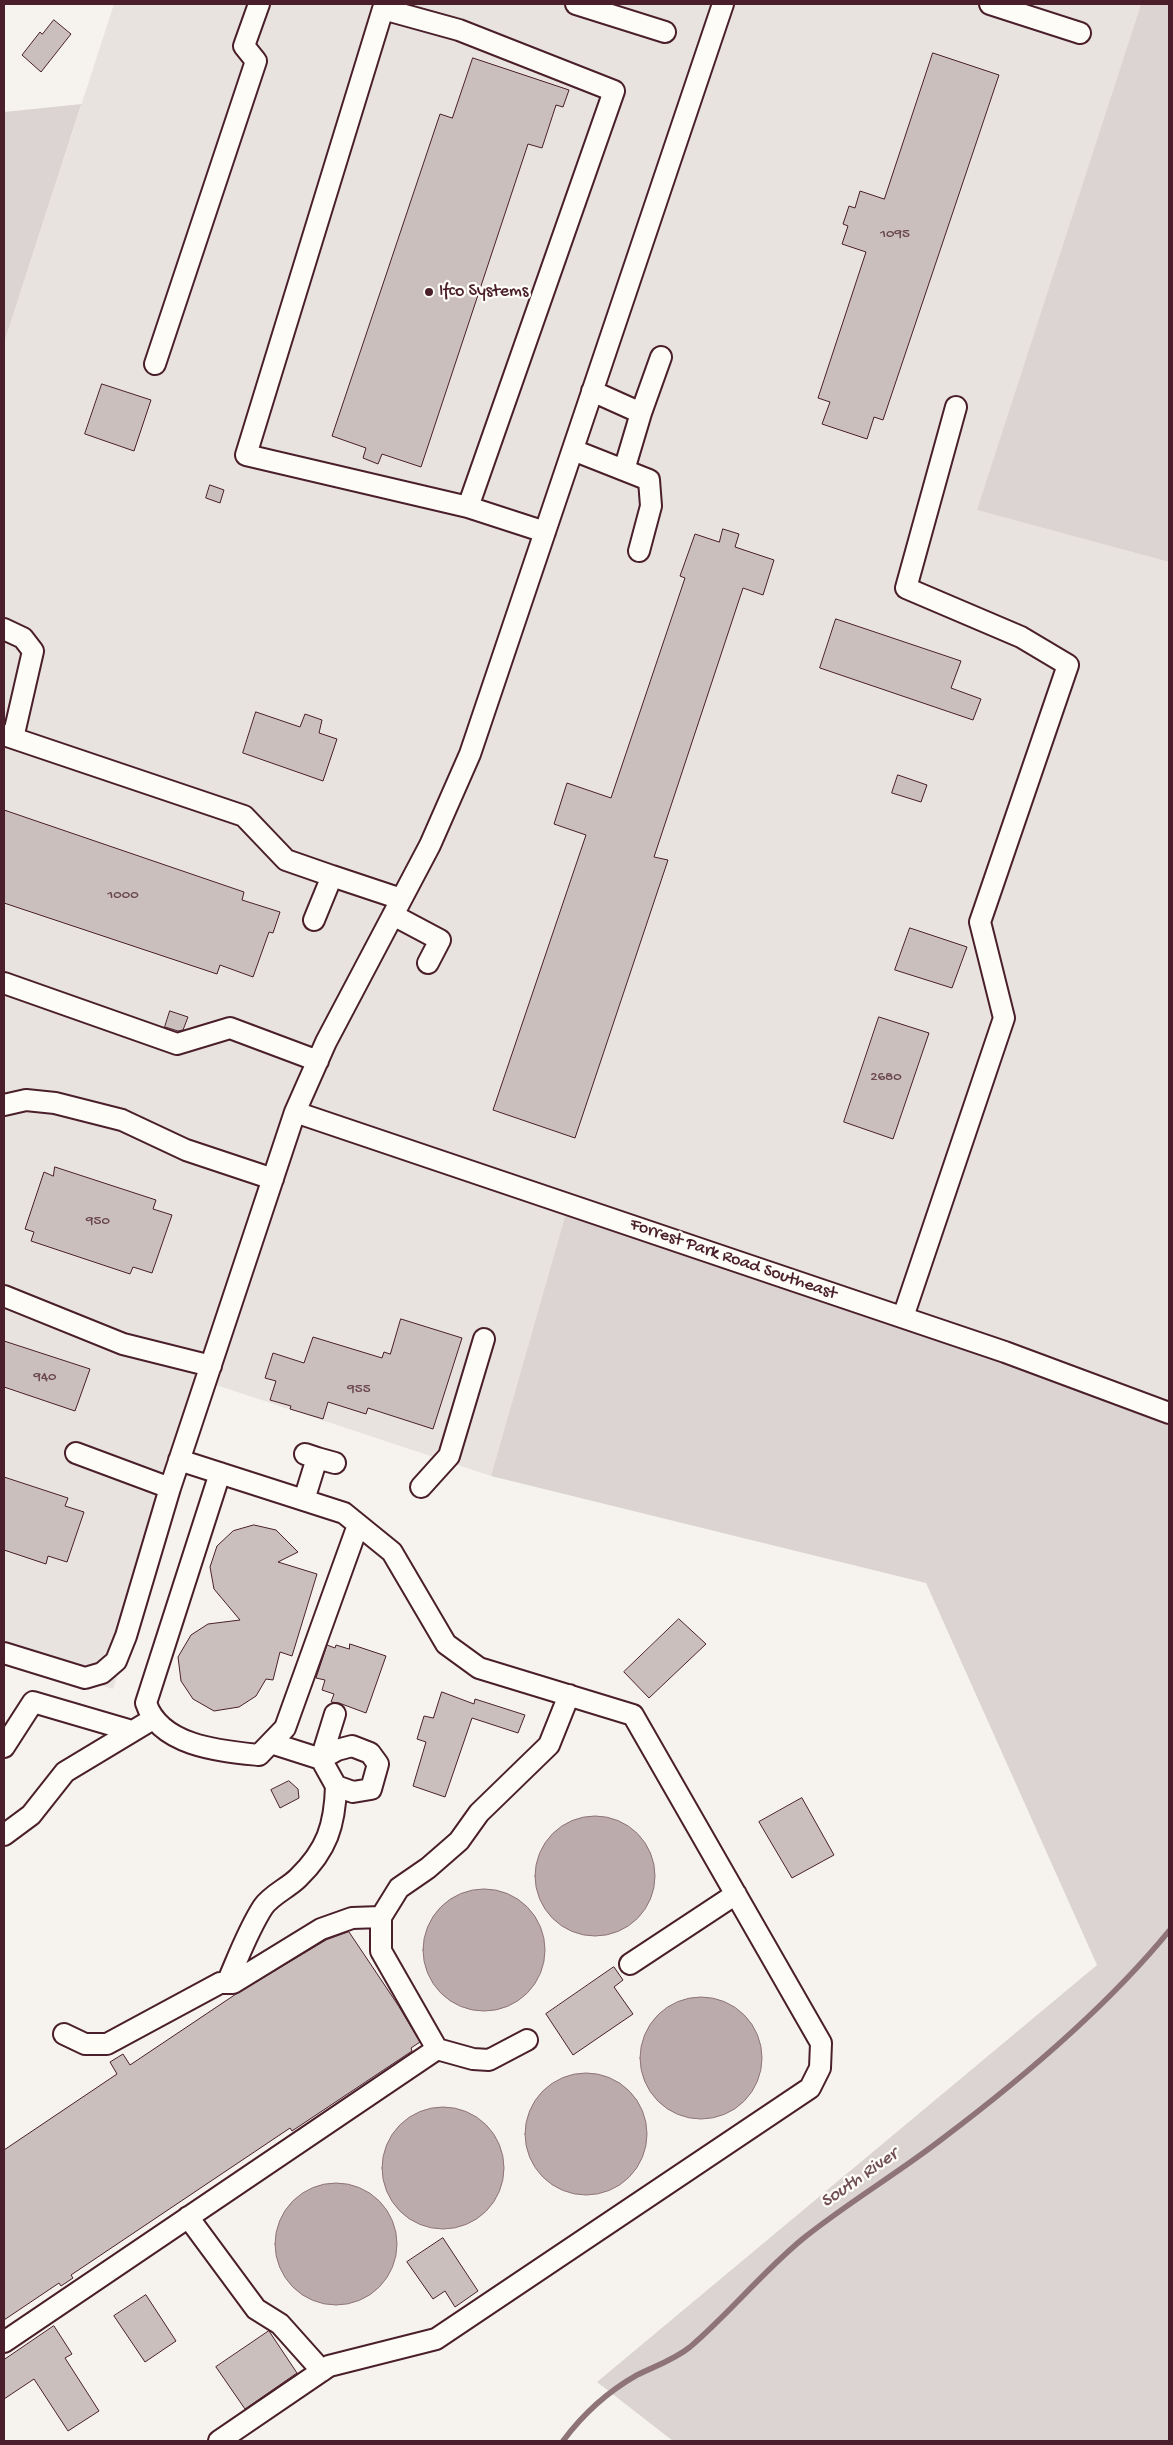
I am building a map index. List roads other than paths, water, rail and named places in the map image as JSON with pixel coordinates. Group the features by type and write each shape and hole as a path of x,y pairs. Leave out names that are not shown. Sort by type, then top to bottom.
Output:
{"street":[{"path":"155,364 256,61 244,46 259,4"},
{"path":"576,4 665,32"},
{"path":"4,1653 85,1678 102,1674 116,1661 126,1636 170,1488 295,1112 318,1062 430,845 470,754 723,4"},
{"path":"990,4 1080,33"},
{"path":"468,507 614,91 459,30 384,6 246,455 468,507 545,532"},
{"path":"624,470 641,413 661,357"},
{"path":"592,391 641,413"},
{"path":"903,1317 1004,1018 980,922 1068,665 1021,637 906,588 956,407"},
{"path":"573,450 649,480 651,506 639,551"},
{"path":"4,629 23,638 33,651 9,737 244,816 286,860 332,876 397,907 440,940 428,963"},
{"path":"314,920 332,876"},
{"path":"4,984 177,1044 230,1028 318,1062"},
{"path":"4,1105 26,1100 55,1103 122,1120 186,1150 273,1179"},
{"name":"Forrest Park Road Southeast","path":"295,1112 1005,1352 1169,1413"},
{"path":"4,1296 123,1344 211,1366"},
{"path":"421,1487 449,1456 484,1339"},
{"path":"76,1453 170,1488"},
{"path":"304,1500 319,1459"},
{"path":"180,1460 344,1513 392,1552 446,1644 479,1668 633,1714 821,2043 820,2068 810,2088 436,2339 330,2366 219,2441"},
{"path":"220,1473 146,1703 153,1719 160,1728 200,1745 259,1755 285,1728 358,1524"},
{"path":"527,2040 489,2060 473,2059 437,2049 381,1951 381,1917 399,1888 428,1868 459,1840 479,1814 549,1744 569,1696"},
{"path":"4,1747 34,1702 132,1731"},
{"path":"321,1759 335,1714"},
{"path":"4,1835 31,1815 65,1772 153,1719"},
{"path":"227,1983 264,1906 299,1877 322,1848 331,1830 336,1786 321,1759 271,1743"},
{"path":"321,1759 337,1750 352,1746 370,1753 378,1764 377,1776 371,1789 353,1792 336,1786"},
{"path":"630,1964 736,1894"},
{"path":"64,2034 85,2044 107,2044 220,1983 233,1982 321,1929 352,1918 381,1917"},
{"path":"4,2342 437,2049"},
{"path":"188,2218 256,2309 280,2324 322,2371"}],"waterway":[{"name":"South River","path":"563,2441 587,2413 606,2396 637,2375 671,2359 690,2347 805,2237 925,2152 1033,2067 1118,1988 1169,1931"}],"place":[{"name":"Ifco Systems","path":"429,292"}]}
